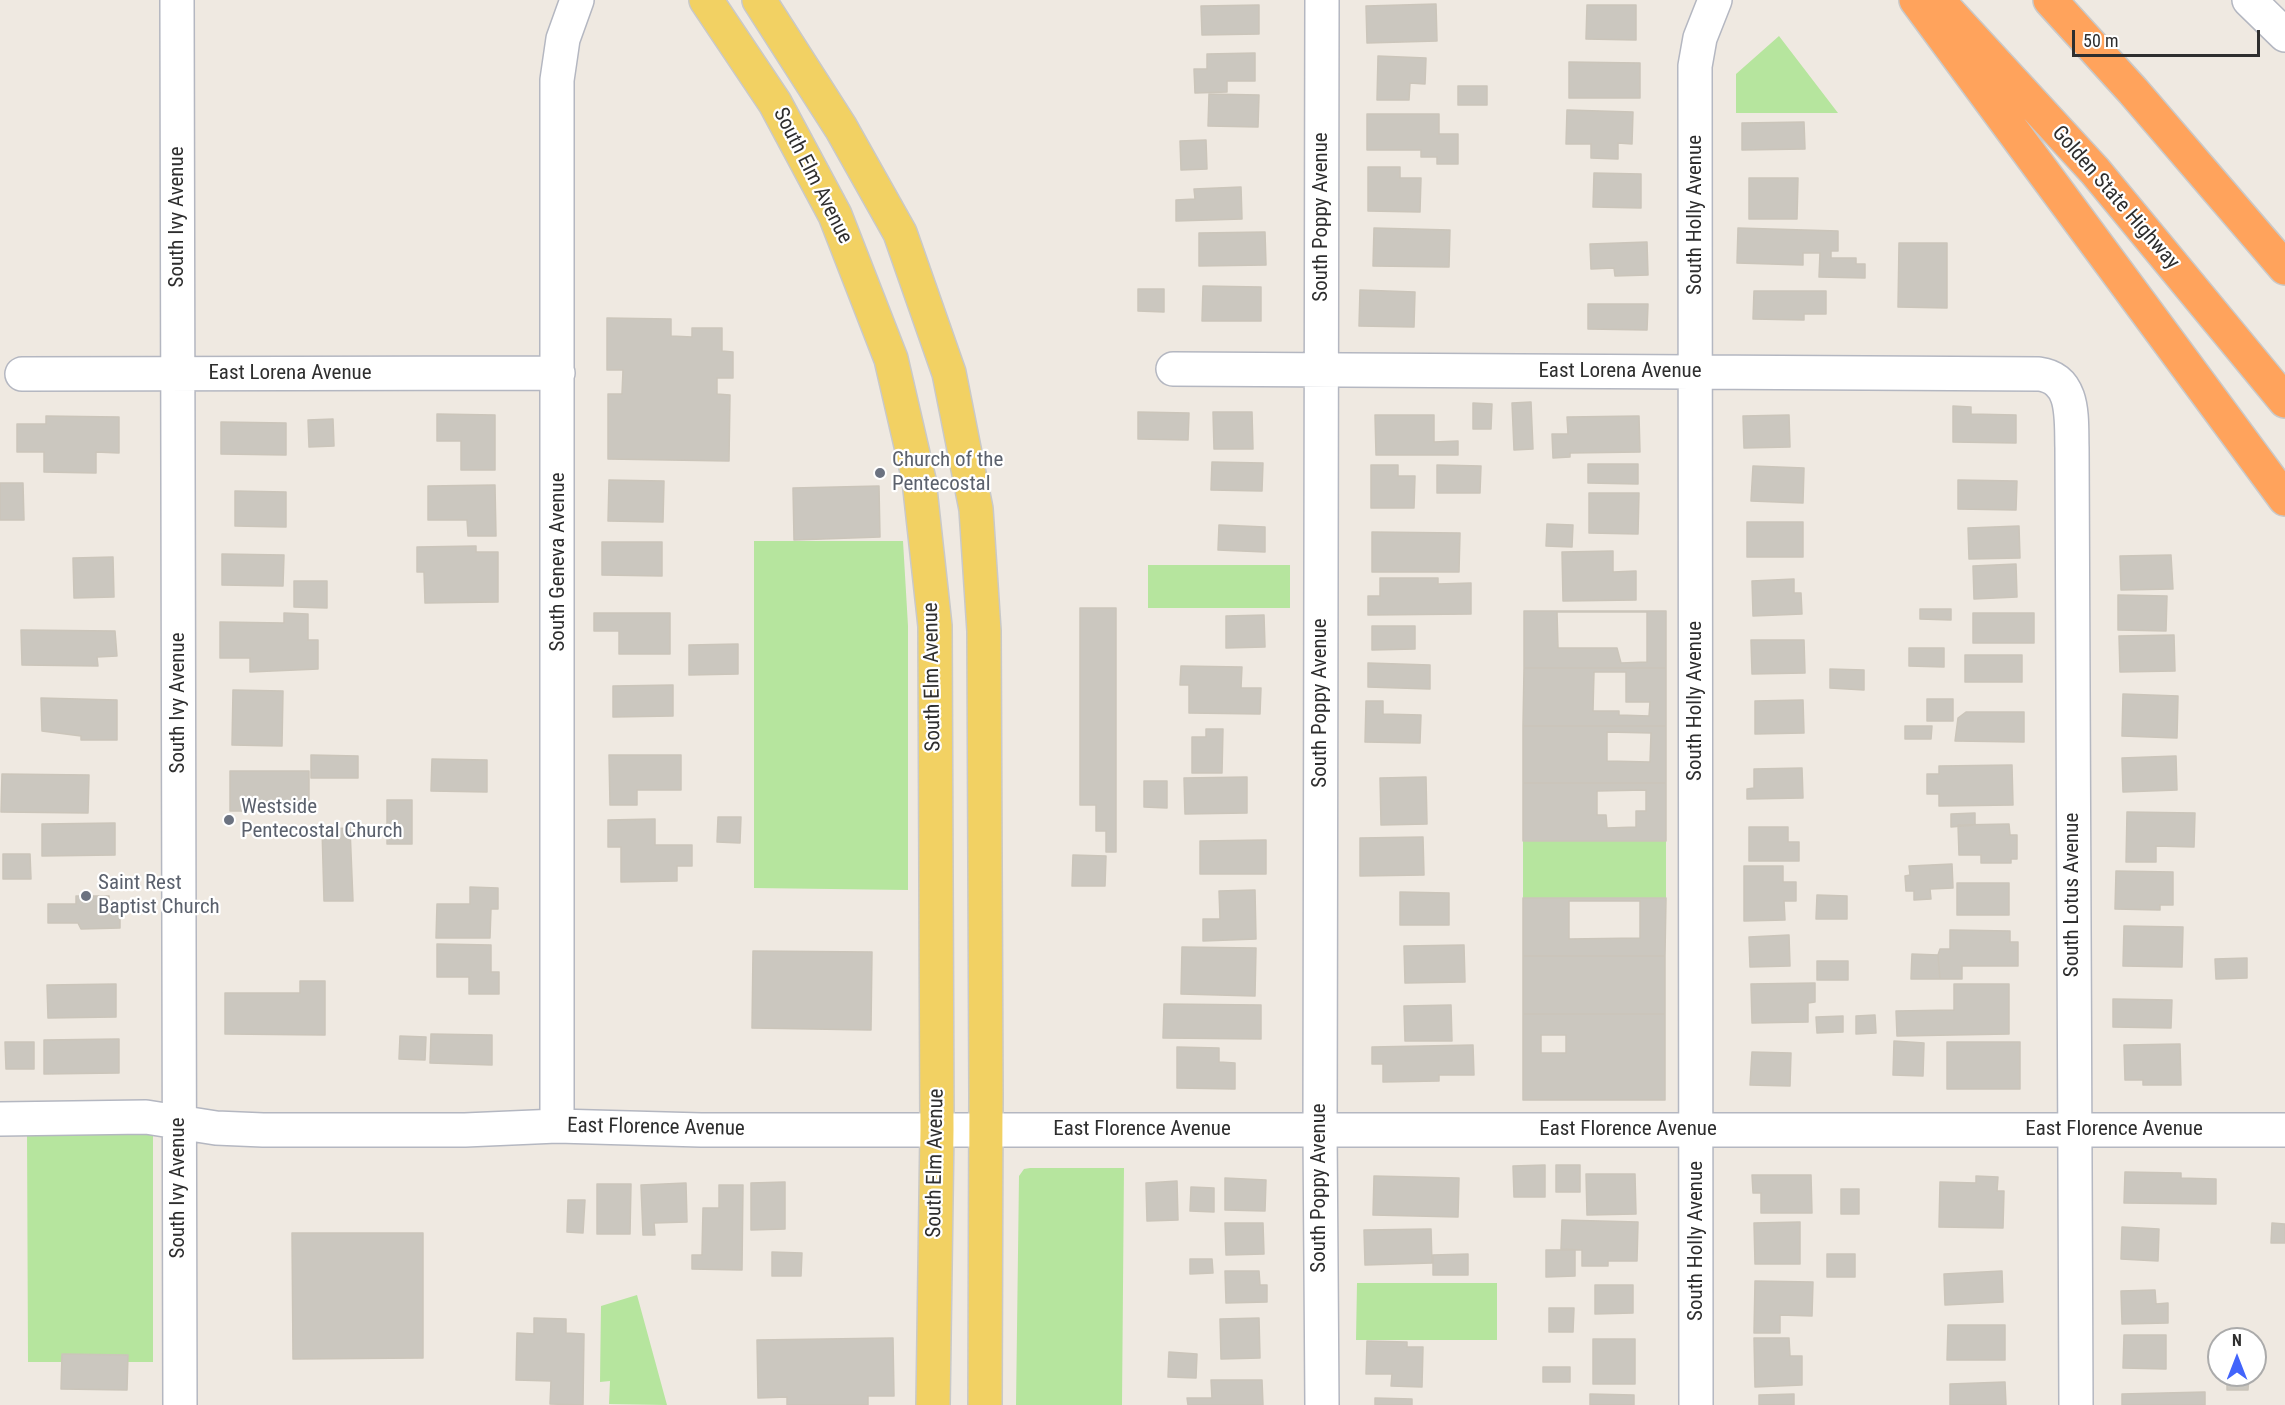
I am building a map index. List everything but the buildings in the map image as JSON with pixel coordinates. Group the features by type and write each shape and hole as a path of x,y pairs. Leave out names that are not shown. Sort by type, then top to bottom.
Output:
{"highway":[{"path":"1916,0 2285,499"},
{"name":"Golden State Highway","path":"1938,0 2095,171 2285,401"},
{"path":"2050,0 2133,91 2285,268"},
{"path":"2133,91 2285,239"}],"main road":[{"name":"South Elm Avenue","path":"706,0 776,103 832,208 891,359 919,480 935,626 937,1130 933,1405"},
{"name":"South Elm Avenue","path":"759,0 841,128 900,233 949,373 976,509 984,631 986,1130 984,1405"}],"street":[{"name":"South Ivy Avenue","path":"177,0 180,1405"},
{"name":"South Geneva Avenue","path":"557,1126 557,80 563,39 577,0"},
{"name":"South Poppy Avenue","path":"1322,0 1320,1130 1322,1405"},
{"name":"South Holly Avenue","path":"1696,1405 1695,66 1700,38 1715,0"},
{"path":"2249,0 2285,35"},
{"name":"East Lorena Avenue","path":"1173,369 2039,374 2048,375 2063,386"},
{"name":"East Lorena Avenue","path":"22,374 558,373"},
{"name":"South Lotus Avenue","path":"2063,386 2071,404 2072,448 2073,1130 2076,1405"},
{"name":"East Florence Avenue","path":"0,1119 146,1117 216,1128 264,1130 465,1130 557,1126 700,1130 2285,1130"}],"green space":[{"path":"1779,36 1838,113 1736,113 1736,74"},
{"path":"754,541 903,541 908,626 908,890 754,888"},
{"path":"1148,565 1290,565 1290,608 1148,608"},
{"path":"1523,841 1666,841 1666,898 1523,898"},
{"path":"153,1132 153,1362 28,1362 27,1133"},
{"path":"1124,1168 1122,1405 1016,1405 1019,1176 1024,1169"},
{"path":"1357,1283 1497,1283 1497,1340 1356,1340"},
{"path":"637,1295 667,1405 609,1404 610,1381 600,1382 601,1306"}],"place":[{"name":"Church of the Pentecostal","path":"880,473"},
{"name":"Westside Pentecostal Church","path":"229,820"},
{"name":"Saint Rest Baptist Church","path":"86,896"}]}
